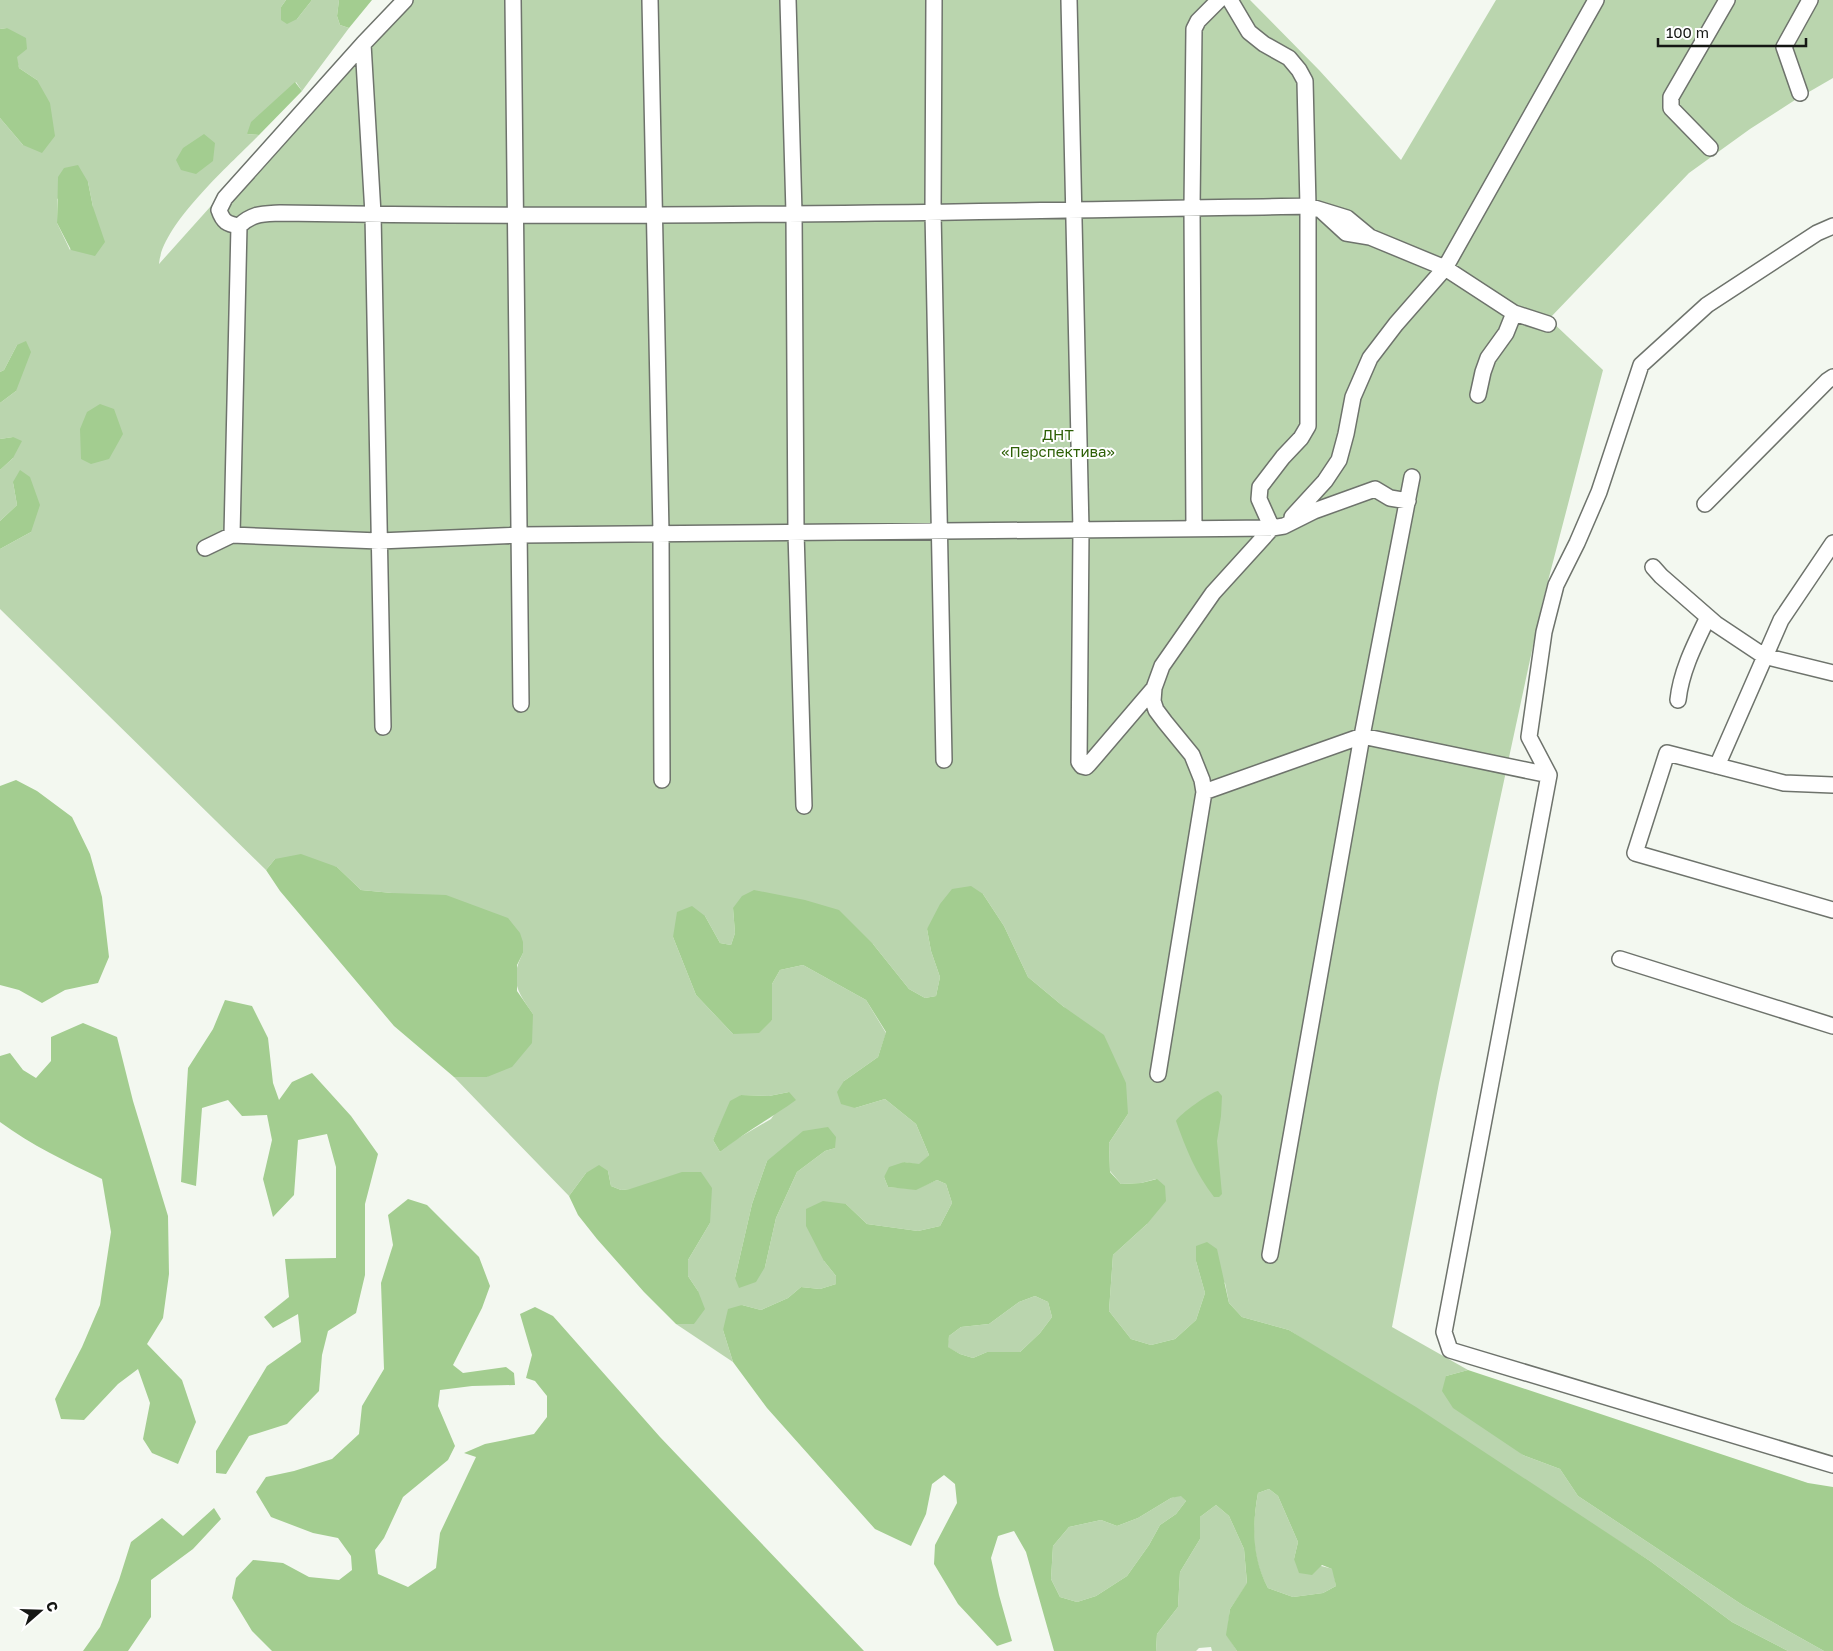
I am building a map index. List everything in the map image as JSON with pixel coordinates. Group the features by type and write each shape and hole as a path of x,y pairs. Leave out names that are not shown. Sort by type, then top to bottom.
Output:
{"street":[{"path":"239,226 228,224 222,218 219,210 226,198 363,44 405,0"},
{"path":"513,0 521,704"},
{"path":"650,0 661,533 662,780"},
{"path":"788,0 794,213 796,532 804,806"},
{"path":"934,0 933,212 944,760"},
{"path":"1069,0 1081,530 1079,762 1082,766 1086,767 1089,764 1154,688"},
{"path":"1194,529 1192,208 1194,29 1198,20 1219,0"},
{"path":"1230,0 1249,32 1264,44 1289,58 1305,81 1314,208 1308,426 1301,438 1260,487 1259,499 1278,527"},
{"path":"1158,1074 1204,792 1202,780 1192,755 1164,722 1156,710 1153,701 1154,688 1162,666 1213,593 1325,481 1339,460 1353,397 1370,358 1396,324 1445,268 1596,0"},
{"path":"1710,148 1671,108 1670,97 1727,0"},
{"path":"1800,93 1784,47 1810,0"},
{"path":"363,44 373,214 383,727"},
{"path":"232,535 239,226 257,214 516,216 1314,208 1347,218 1370,236 1445,268 1514,313 1548,324"},
{"path":"1833,226 1817,233 1707,305 1641,365 1599,492 1577,543 1556,584 1544,632 1529,737 1549,775 1444,1332 1450,1350 1833,1465"},
{"path":"1478,395 1488,358 1506,333 1514,313"},
{"path":"1705,504 1833,377"},
{"path":"1270,1255 1362,736 1412,477"},
{"path":"205,548 232,535 379,541 520,535 1278,527 1314,510 1375,489 1390,498 1408,501"},
{"path":"1717,766 1781,620 1833,543"},
{"path":"1653,567 1716,624 1764,656 1833,673"},
{"path":"1678,700 1679,687 1690,655 1708,617"},
{"path":"1204,792 1362,736 1549,775"},
{"path":"1833,785 1784,783 1667,753 1635,852 1833,910"},
{"path":"1620,960 1833,1026"}],"green space":[{"name":"ДНТ «Перспектива»","path":"0,0 286,0 281,7 297,19 312,0 339,0 337,16 340,25 349,28 302,91 296,82 247,134 259,135 216,178 185,213 163,248 159,264 397,0 1250,0 1319,70 1401,160 1496,0 1833,0 1833,78 1750,129 1689,173 1549,319 1603,370 1542,604 1439,1083 1392,1327 1468,1370 1446,1376 1523,1455 1560,1469 1578,1496 1744,1606 1824,1651 1788,1651 1732,1622 1650,1561 1289,1330 1242,1317 1229,1303 1225,1283 1196,1261 1205,1293 1196,1320 1175,1339 1151,1345 1131,1339 1109,1311 1113,1255 1147,1224 1156,1179 1141,1183 1121,1184 1110,1171 1109,1143 1128,1114 1064,1007 1028,977 1004,926 983,894 927,929 931,951 940,977 936,996 925,998 909,989 873,944 733,908 735,933 731,945 720,943 705,916 673,937 696,995 733,1034 772,1020 772,984 780,970 803,965 866,1000 886,1033 878,1057 844,1081 855,1108 885,1099 916,1124 929,1155 919,1165 904,1162 884,1177 888,1187 916,1189 937,1180 946,1184 952,1203 940,1226 918,1231 867,1224 846,1204 824,1261 836,1276 836,1284 820,1289 801,1287 788,1298 761,1310 742,1305 723,1330 733,1362 676,1324 694,1324 698,1291 688,1276 688,1260 710,1223 630,1189 621,1190 611,1186 608,1171 586,1173 569,1196 454,1077 487,1077 533,1014 519,992 517,985 516,971 523,953 392,893 361,890 337,867 275,859 266,870 0,609 0,549 31,532 13,482 17,505 0,521 0,470 13,458 13,437 0,439 0,403 16,391 17,345 4,370 0,372 0,118 23,145 37,80 19,68 7,28 0,29","holes":["88,182 93,207 70,250 57,223 57,199","789,1092 771,1119 735,1140 720,1152 713,1140 721,1123 741,1095 769,1096","835,1148 825,1151 797,1172 776,1218 765,1267 735,1278 752,1204 767,1161"]},
{"path":"286,0 312,0 297,19 287,24 281,20 281,7"},
{"path":"339,0 372,0 349,28 340,25 337,16"},
{"path":"7,28 26,38 27,49 17,57 19,68 37,80 50,103 55,136 42,153 23,145 0,118 0,29"},
{"path":"295,82 302,91 259,135 247,134 251,122"},
{"path":"204,134 215,143 213,161 196,174 181,170 176,160 183,148"},
{"path":"78,165 88,182 93,207 105,242 95,256 71,250 57,223 58,177 64,168"},
{"path":"26,341 31,352 16,391 0,403 0,372 4,370 17,345"},
{"path":"100,404 114,409 123,434 109,459 91,464 81,459 80,429 87,412"},
{"path":"13,437 22,441 13,458 0,470 0,439"},
{"path":"20,470 30,477 40,505 31,532 0,549 0,521 17,505 13,482"},
{"path":"16,780 37,791 72,817 90,854 102,897 109,957 98,983 65,990 42,1003 19,990 0,985 0,786"},
{"path":"301,854 337,867 361,890 446,895 508,918 520,933 523,942 523,953 517,965 517,991 533,1014 532,1043 512,1067 487,1077 454,1077 394,1026 280,891 266,870 275,859"},
{"path":"971,886 983,894 1004,926 1028,977 1064,1007 1104,1035 1126,1083 1128,1114 1109,1143 1110,1172 1121,1184 1141,1183 1157,1179 1165,1186 1166,1201 1147,1224 1113,1255 1109,1311 1131,1339 1151,1345 1175,1339 1196,1320 1205,1293 1196,1261 1196,1246 1207,1242 1217,1249 1229,1303 1242,1317 1289,1330 1416,1407 1650,1561 1732,1622 1788,1651 1237,1651 1226,1635 1230,1609 1247,1583 1244,1549 1229,1516 1216,1505 1200,1517 1200,1539 1180,1572 1178,1607 1157,1634 1156,1651 1054,1651 1026,1552 1014,1531 998,1536 991,1558 1012,1641 997,1646 958,1604 934,1564 935,1545 957,1503 955,1484 944,1475 932,1484 926,1514 911,1546 875,1529 767,1408 733,1362 723,1330 728,1309 742,1305 761,1310 788,1298 801,1287 820,1289 836,1284 836,1276 824,1261 806,1226 806,1209 823,1201 846,1204 867,1224 918,1231 940,1226 952,1203 946,1184 937,1180 916,1190 888,1187 884,1177 889,1167 904,1162 919,1164 929,1155 916,1124 885,1099 855,1108 841,1104 837,1092 844,1081 878,1057 886,1032 866,1000 803,965 780,970 772,984 772,1020 759,1033 733,1034 696,995 673,937 677,912 692,906 705,916 720,943 731,945 735,933 733,908 742,896 754,890 805,900 839,910 873,944 909,989 925,998 936,996 940,977 931,951 927,929 940,904 952,889","holes":["1035,1296 1048,1302 1052,1317 1040,1333 1020,1352 987,1352 973,1358 960,1354 948,1347 949,1336 961,1327 989,1324 1019,1302","1269,1489 1278,1496 1298,1542 1294,1559 1299,1573 1312,1575 1322,1565 1332,1569 1336,1586 1323,1593 1293,1597 1268,1588 1256,1553 1254,1530 1258,1493","1181,1496 1186,1501 1176,1514 1160,1525 1149,1545 1127,1576 1096,1596 1077,1602 1060,1597 1051,1579 1053,1546 1069,1527 1101,1520 1117,1526 1138,1518 1171,1498"]},
{"path":"225,1000 252,1006 268,1038 273,1083 279,1100 292,1082 312,1073 351,1116 378,1154 365,1204 365,1275 356,1313 328,1331 322,1355 319,1391 287,1424 249,1436 226,1474 216,1473 216,1451 267,1366 301,1342 298,1314 273,1328 264,1317 289,1297 285,1259 336,1258 336,1167 327,1134 298,1140 294,1195 273,1217 263,1179 272,1140 267,1115 242,1116 228,1100 202,1108 196,1186 181,1182 188,1068 213,1029"},
{"path":"83,1023 117,1037 133,1101 168,1216 169,1274 163,1318 147,1344 182,1380 196,1422 178,1464 152,1453 143,1439 150,1403 138,1369 118,1384 84,1420 61,1419 55,1399 82,1347 100,1305 111,1232 102,1179 37,1146 0,1122 0,1056 10,1053 23,1070 36,1078 51,1061 51,1037"},
{"path":"1218,1091 1222,1096 1217,1141 1222,1194 1219,1197 1214,1197 1192,1161 1176,1121 1195,1104"},
{"path":"789,1092 796,1100 720,1152 713,1140 730,1101 741,1095 769,1096"},
{"path":"828,1127 836,1137 835,1148 825,1151 797,1172 776,1218 765,1267 756,1282 739,1288 735,1278 752,1204 767,1161 803,1131"},
{"path":"599,1165 608,1171 611,1186 621,1190 630,1189 682,1172 701,1172 712,1188 710,1223 688,1260 688,1276 698,1291 705,1309 694,1324 676,1324 644,1292 578,1215 569,1196 586,1173"},
{"path":"408,1199 427,1205 479,1257 490,1286 482,1308 453,1365 463,1373 506,1367 514,1373 515,1385 472,1386 440,1390 438,1406 455,1446 448,1460 403,1497 384,1538 375,1550 378,1574 408,1587 436,1568 440,1533 476,1457 464,1453 485,1444 534,1434 547,1417 547,1396 535,1381 526,1378 532,1355 520,1314 535,1307 553,1316 660,1437 864,1651 272,1651 252,1631 232,1598 236,1578 253,1560 283,1563 309,1577 339,1580 352,1570 351,1556 338,1538 313,1533 271,1517 256,1492 266,1477 294,1471 332,1459 359,1434 362,1406 384,1369 381,1283 393,1245 388,1215"},
{"path":"1035,1296 1048,1302 1052,1317 1040,1333 1020,1352 987,1352 973,1358 947,1347 949,1336 961,1327 989,1324 1019,1302"},
{"path":"1468,1370 1808,1483 1833,1487 1833,1651 1824,1651 1744,1606 1578,1496 1560,1469 1523,1455 1453,1408 1442,1391 1446,1376"},
{"path":"1269,1489 1278,1496 1298,1542 1294,1559 1333,1569 1336,1586 1323,1593 1293,1597 1268,1588 1258,1565 1254,1530 1258,1493"},
{"path":"1181,1495 1186,1501 1176,1514 1160,1525 1149,1545 1127,1576 1096,1596 1077,1602 1060,1597 1051,1579 1053,1546 1069,1527 1101,1520 1117,1526 1138,1518 1171,1498"},
{"path":"1216,1505 1229,1516 1244,1549 1247,1584 1230,1609 1227,1635 1237,1651 1212,1651 1211,1647 1199,1648 1196,1651 1156,1651 1157,1634 1178,1607 1180,1572 1200,1539 1200,1517"},
{"path":"214,1508 221,1519 193,1549 151,1580 151,1617 128,1651 83,1651 100,1627 119,1580 131,1542 162,1518 183,1536"}]}
